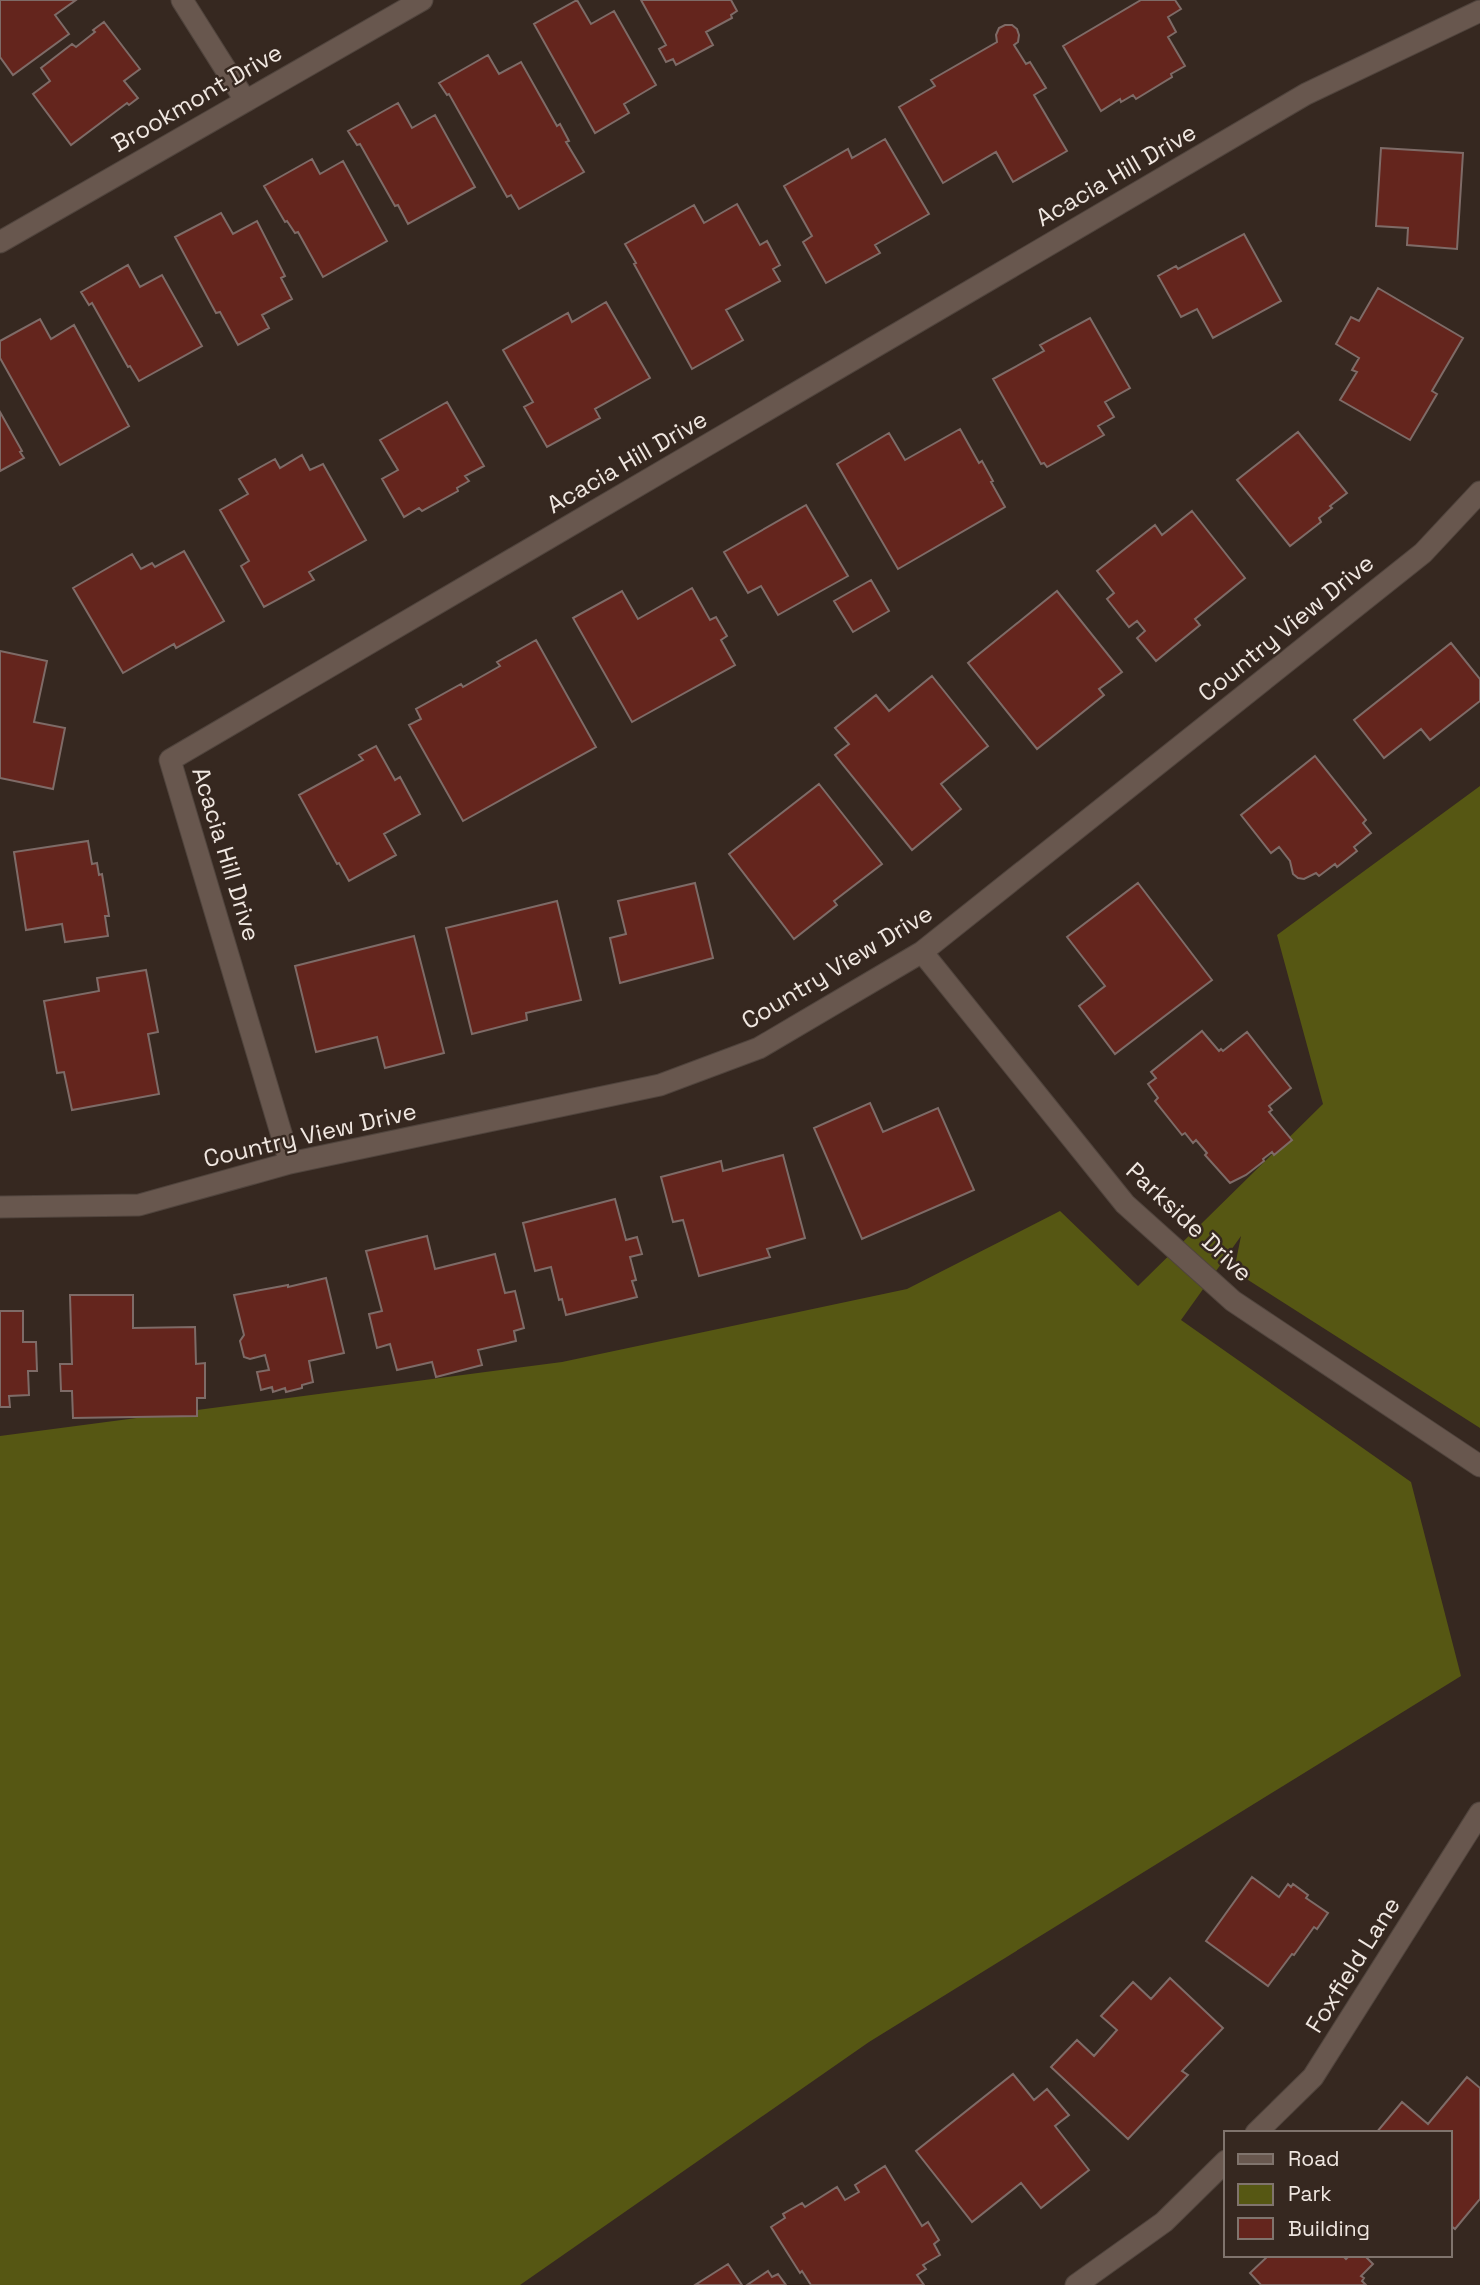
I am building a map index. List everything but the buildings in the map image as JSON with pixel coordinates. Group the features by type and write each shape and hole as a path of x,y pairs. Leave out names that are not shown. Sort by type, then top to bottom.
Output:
{"street":[{"path":"182,0 246,100"},
{"name":"Brookmont Drive","path":"0,242 422,0"},
{"name":"Acacia Hill Drive","path":"290,1163 170,760 1306,94 1480,11"},
{"name":"Country View Drive","path":"0,1207 139,1205 290,1163 660,1085 759,1048 922,952 1423,553 1480,492"},
{"name":"Parkside Drive","path":"922,952 1125,1204 1233,1301 1480,1466"},
{"name":"Foxfield Lane","path":"1258,2131 1313,2077 1480,1813"},
{"path":"1076,2285 1164,2222 1224,2163"}],"green space":[{"path":"1480,786 1480,1428 1234,1271 1241,1236 1181,1320 1411,1482 1461,1676 869,2042 520,2285 0,2285 0,1436 562,1362 907,1289 1060,1211 1138,1286 1323,1104 1277,935"}]}
